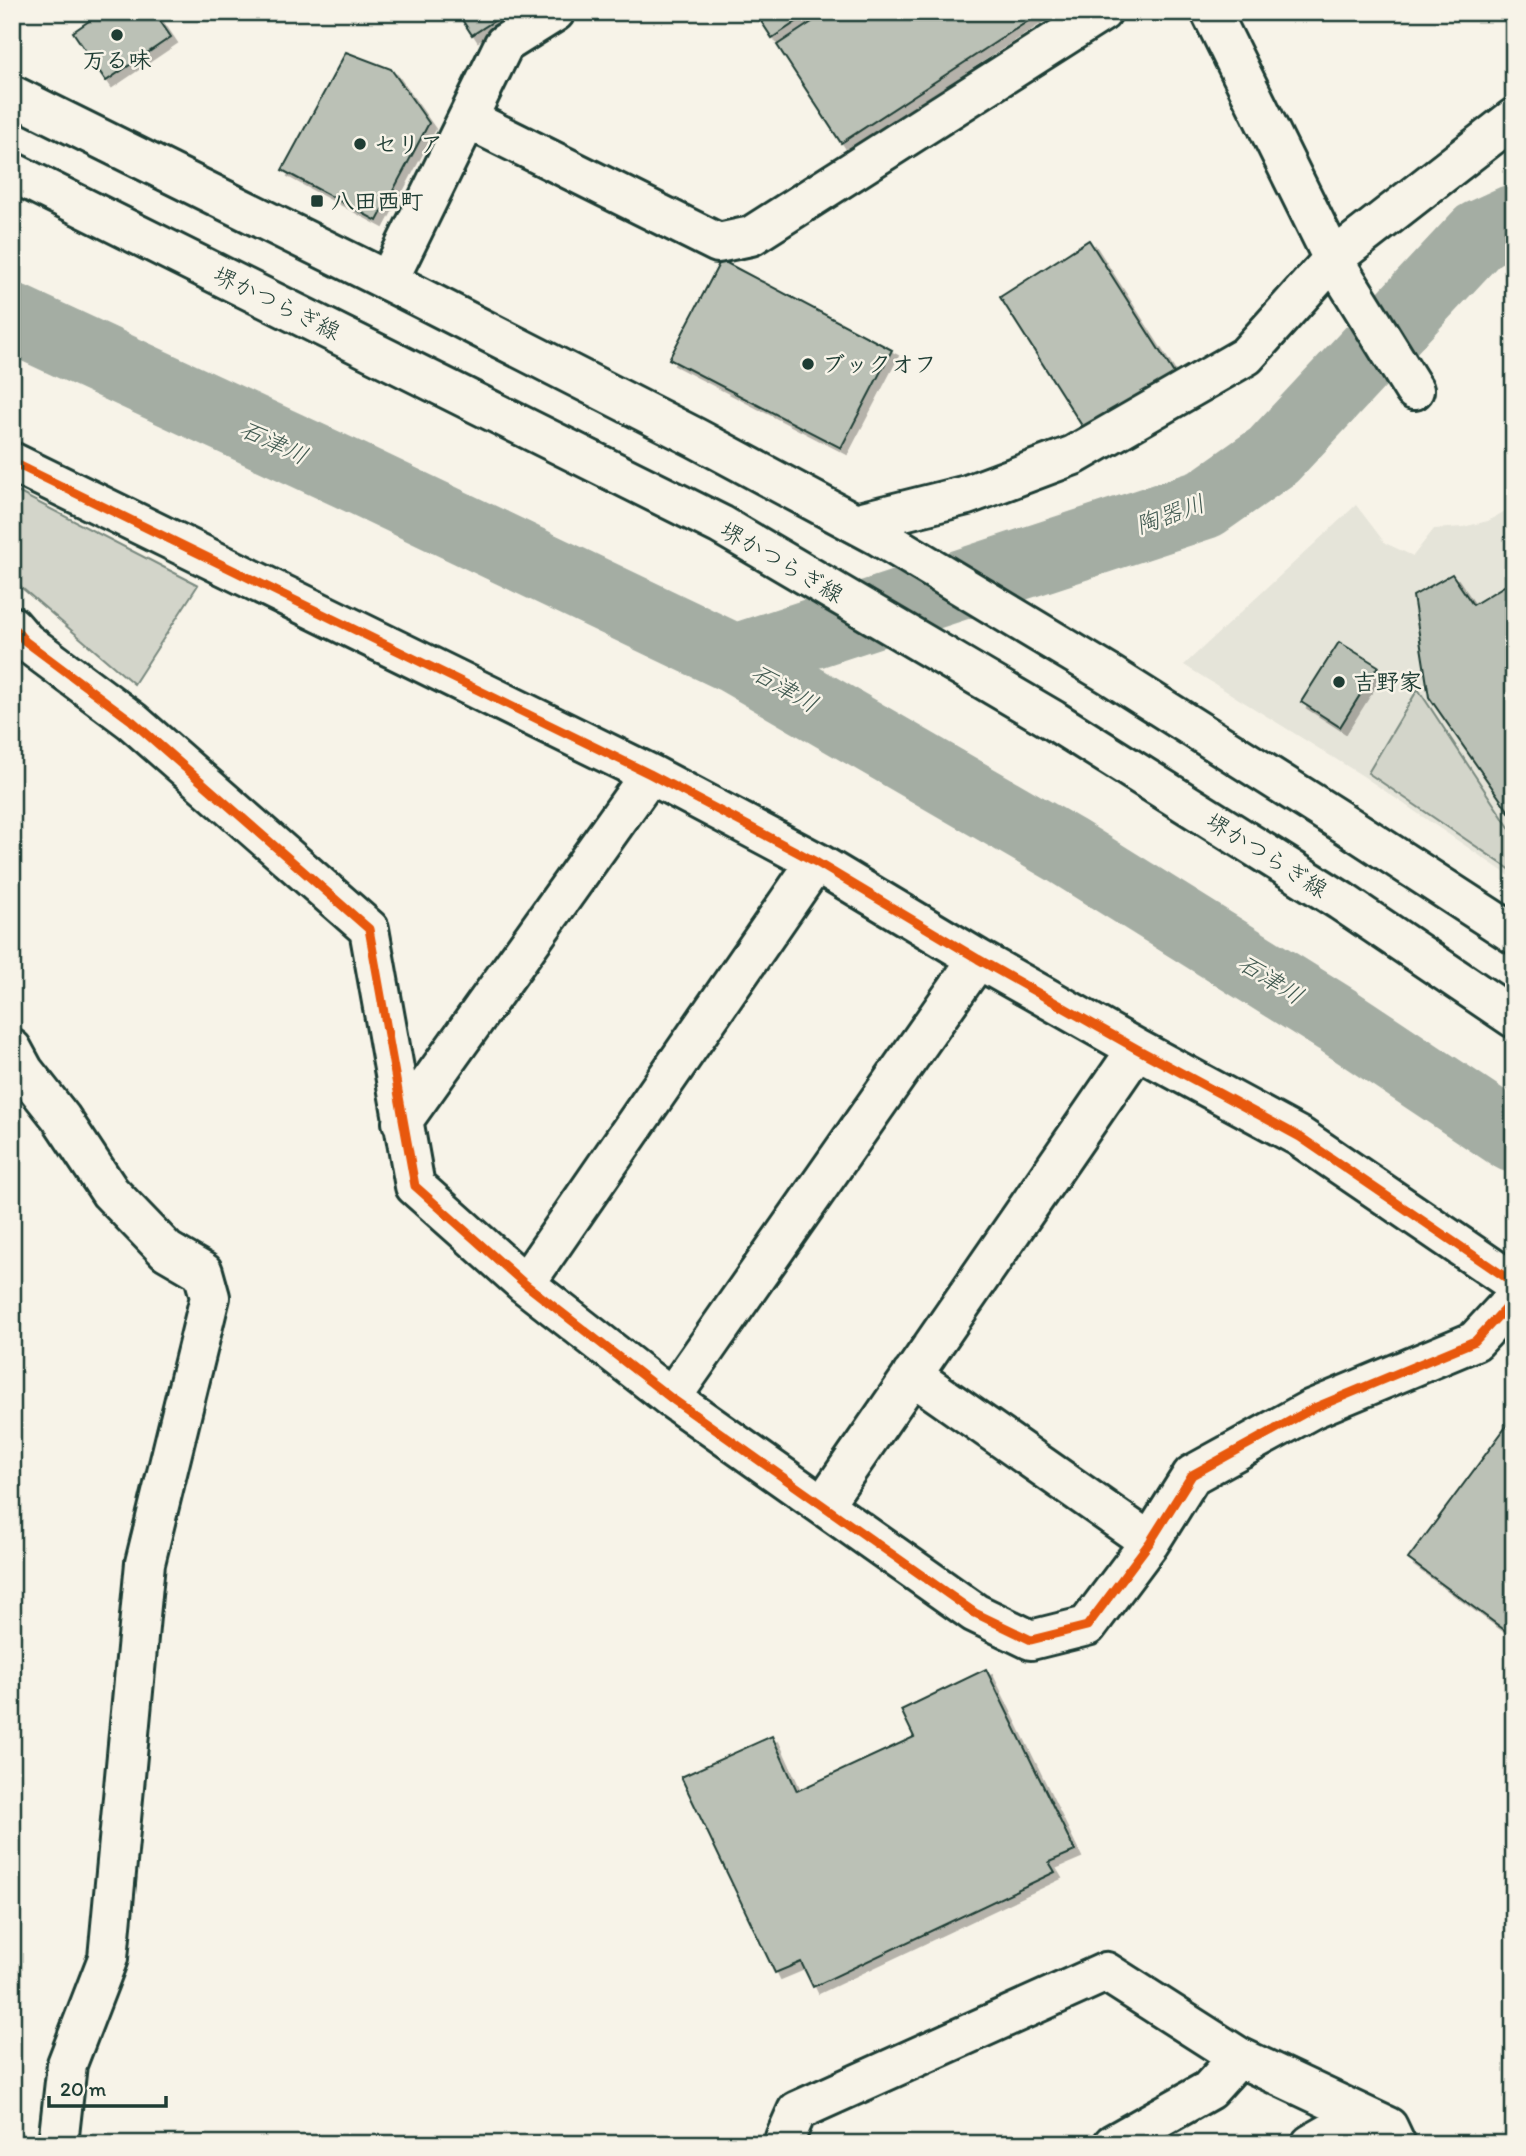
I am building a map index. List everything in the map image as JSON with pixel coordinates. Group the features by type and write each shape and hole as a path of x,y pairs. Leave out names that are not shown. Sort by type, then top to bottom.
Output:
{"street":[{"path":"388,281 504,44 555,12"},
{"path":"468,118 718,243 751,236 1102,12"},
{"path":"1211,12 1339,271 1414,390"},
{"path":"12,95 388,281 696,438 866,529 1110,675 1514,934"},
{"path":"866,529 1074,456 1246,356 1514,118"},
{"name":"堺かつらぎ線","path":"12,172 721,526 1053,720 1341,901 1514,1018"},
{"path":"12,462 649,774 816,862 978,959 1137,1049 1300,1136 1514,1283"},
{"path":"12,626 25,641 132,721 369,929 415,1186 525,1284 671,1398 975,1613 1031,1640 1087,1626 1150,1542 1192,1475 1311,1409 1475,1341 1514,1299"},
{"path":"402,1122 649,774"},
{"path":"525,1284 816,862"},
{"path":"671,1398 978,959"},
{"path":"12,1049 24,1071 61,1118 110,1192 167,1251 204,1272 210,1297 145,1563 108,1958 68,2064 58,2144"},
{"path":"823,1505 1137,1049"},
{"path":"912,1375 1150,1542"},
{"path":"786,2144 785,2138 797,2111 1106,1972 1239,2057 1388,2127 1396,2144"},
{"path":"1113,2144 1209,2090 1239,2057"},
{"path":"1311,2144 1362,2115"}],"shaded area":[{"path":"12,489 198,585 134,684 22,588 12,576"},
{"path":"1514,503 1514,879 1363,776 1184,665 1356,505 1385,543 1413,556 1434,529 1463,527 1488,521"},
{"path":"1418,689 1514,835 1514,872 1368,773"}],"building":[{"path":"102,12 154,12 171,37 106,81 73,32"},
{"path":"457,12 508,12 472,35"},
{"path":"755,12 811,12 772,38"},
{"path":"827,12 1042,12 841,143 777,45"},
{"path":"346,52 391,69 429,123 377,221 282,170"},
{"path":"1089,240 1175,375 1086,432 1000,297"},
{"path":"721,260 892,350 841,448 669,359"},
{"path":"1452,574 1473,605 1514,580 1514,819 1429,697 1413,596"},
{"path":"1339,642 1378,666 1340,727 1301,702"},
{"path":"1514,1416 1514,1637 1408,1559"},
{"path":"986,1669 1075,1851 1049,1862 1055,1872 813,1987 801,1962 775,1973 681,1777 772,1736 797,1791 914,1737 901,1710"}],"waterway":[{"name":"陶器川","path":"735,659 1205,504 1273,456 1479,235 1514,219"},
{"name":"石津川","path":"12,318 352,476 735,659 1065,850 1337,1020 1514,1138"}],"cycle path":[{"path":"12,462 650,774 816,862 978,959 1300,1137 1514,1283"},
{"path":"12,626 25,641 132,721 369,929 415,1186 525,1284 671,1398 975,1613 1031,1640 1087,1626 1150,1542 1192,1475 1312,1409 1475,1341 1514,1299"}],"place":[{"name":"万る味","path":"117,35"},
{"name":"セリア","path":"360,144"},
{"name":"八田西町","path":"317,201"},
{"name":"ブックオフ","path":"808,364"},
{"name":"吉野家","path":"1339,682"}]}
